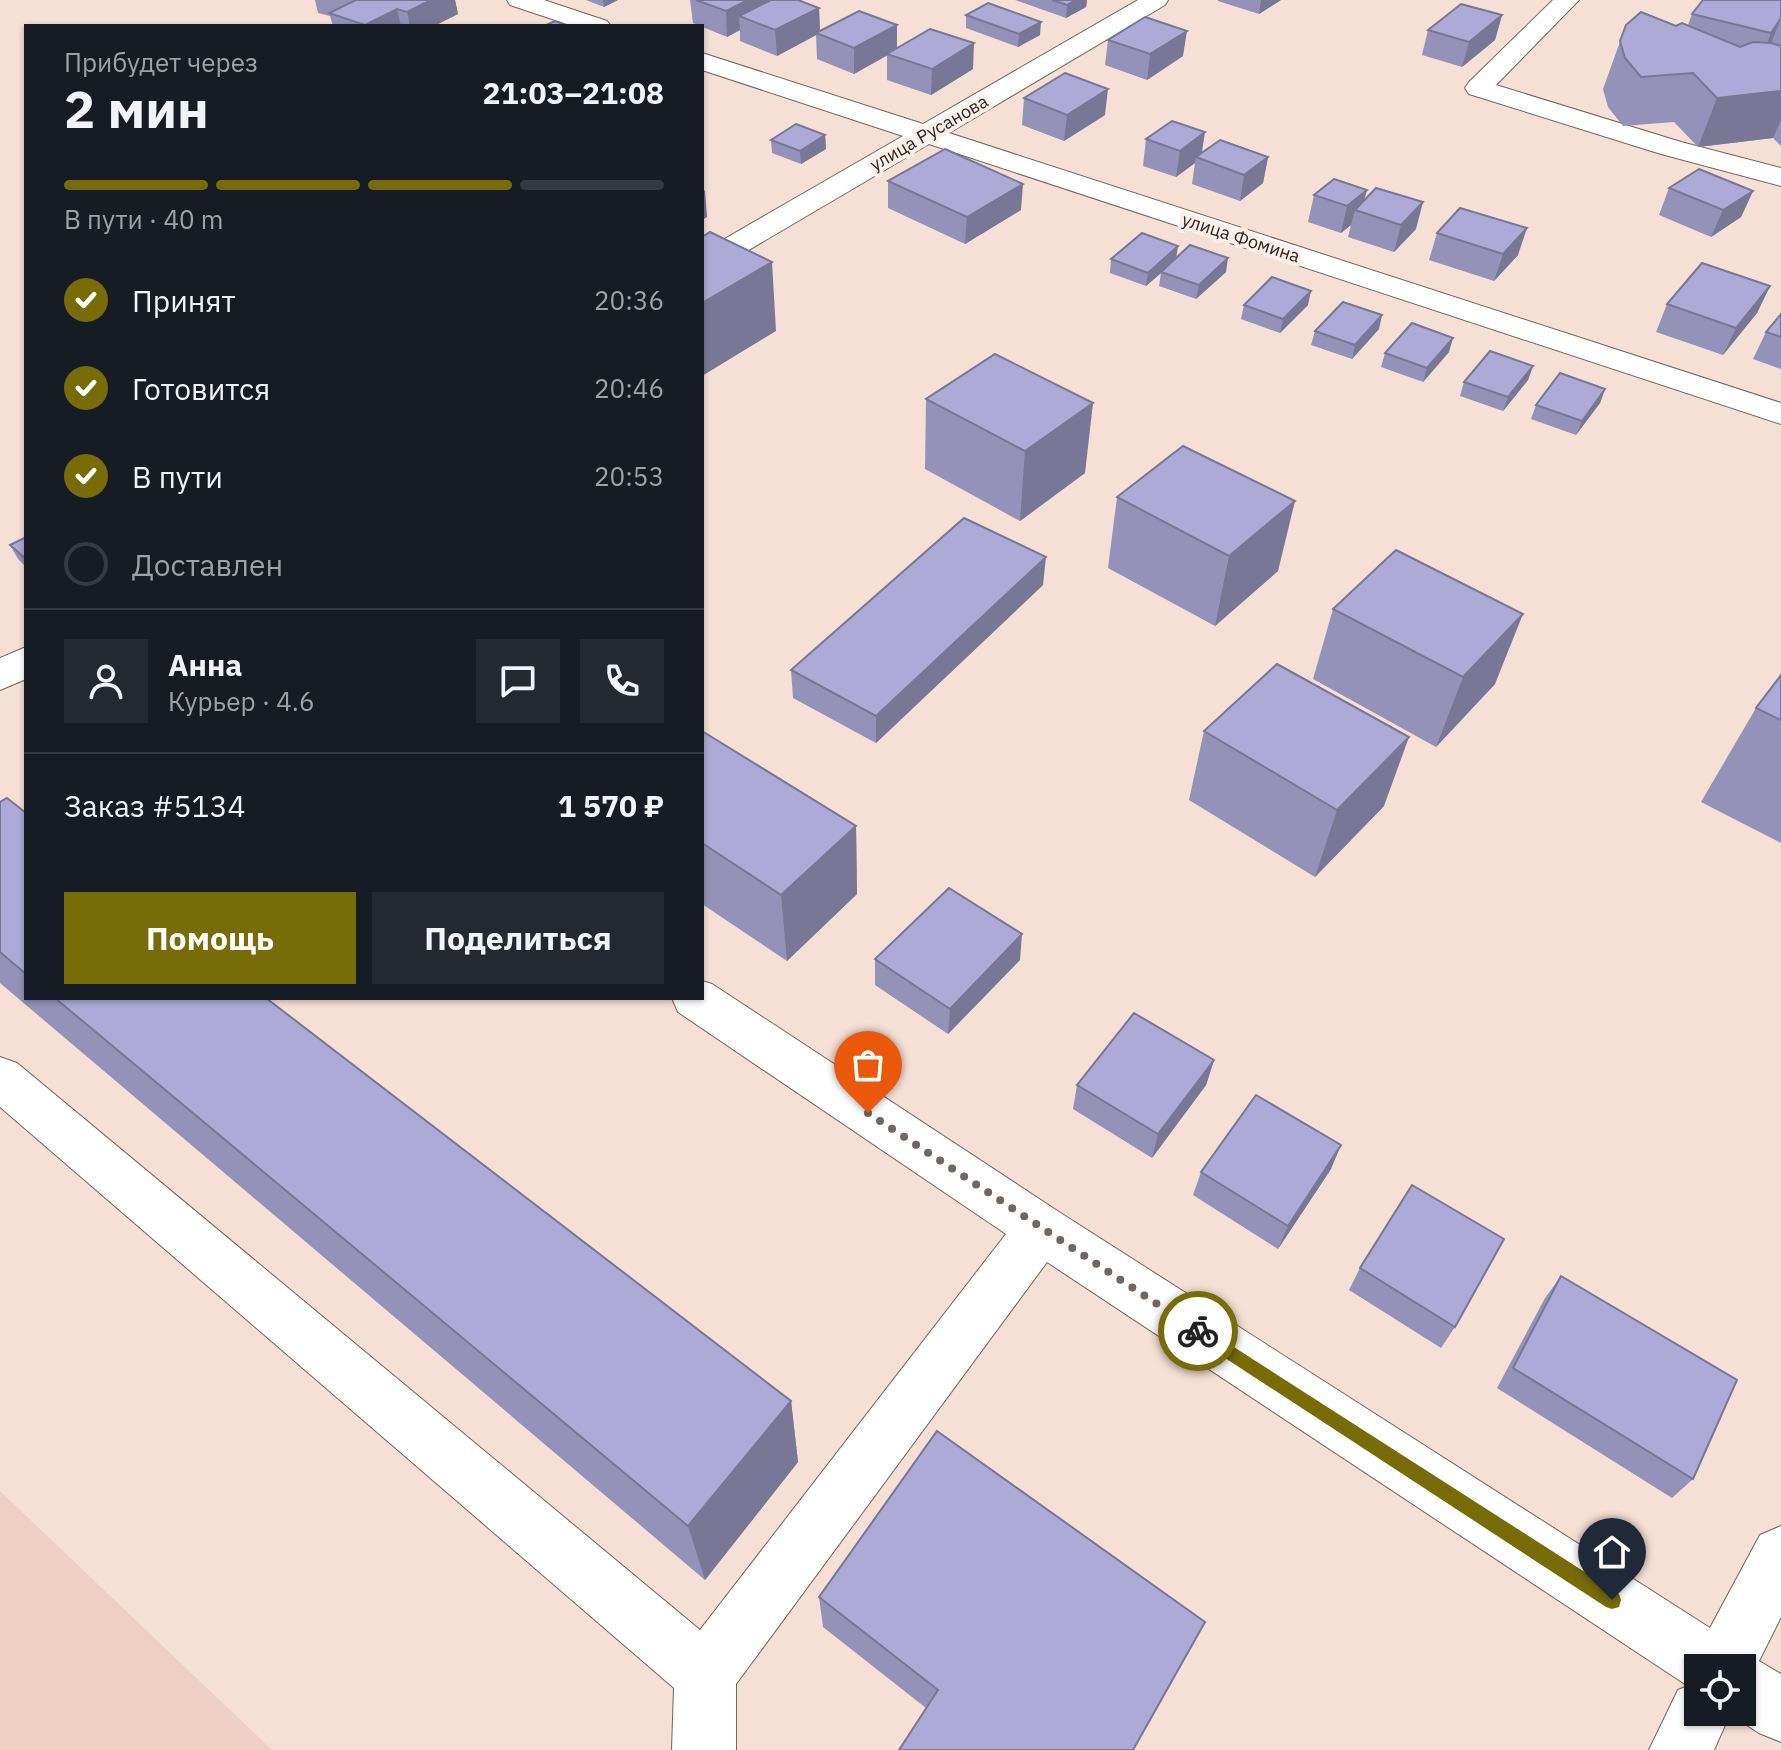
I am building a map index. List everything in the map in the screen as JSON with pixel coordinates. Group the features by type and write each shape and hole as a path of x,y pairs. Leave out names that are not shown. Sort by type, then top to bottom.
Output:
{"street":[{"path":"519,0 592,24"},
{"name":"улица Русанова","path":"704,264 1156,0"},
{"path":"1567,0 1478,88 1671,148 1781,177"},
{"name":"улица Фомина","path":"704,62 1781,414"},
{"path":"0,676 24,662"},
{"path":"698,1000 1041,1229 1694,1654"},
{"path":"0,1078 705,1674"},
{"path":"704,1750 705,1674 1041,1229"},
{"path":"1729,1654 1781,1556"},
{"path":"1756,1694 1781,1711"},
{"path":"1681,1750 1693,1726"}],"shaded area":[{"path":"0,1491 272,1750 0,1750"}],"building":[{"path":"356,0 431,0 407,12 397,9 367,24 329,13"},
{"path":"696,0 748,0 726,11"},
{"path":"771,0 798,0 819,8 775,30 739,16"},
{"path":"1052,0 1076,0 1067,5"},
{"path":"1703,0 1781,0 1781,18 1771,33 1692,14"},
{"path":"988,3 1041,22 1019,34 966,15"},
{"path":"1461,4 1502,15 1469,42 1428,30"},
{"path":"859,11 897,25 854,48 816,33"},
{"path":"1641,12 1676,26 1682,23 1740,47 1753,42 1781,46 1781,91 1717,98 1693,73 1641,77 1625,58 1620,41 1626,25"},
{"path":"1145,17 1187,31 1150,54 1108,40"},
{"path":"930,29 974,43 932,69 887,54"},
{"path":"1065,73 1108,89 1067,115 1024,98"},
{"path":"1172,121 1205,132 1180,151 1146,139"},
{"path":"796,124 825,135 800,151 771,140"},
{"path":"1220,140 1268,157 1244,175 1196,157"},
{"path":"945,149 1023,184 967,217 888,181"},
{"path":"1699,169 1753,191 1723,210 1669,188"},
{"path":"1334,179 1367,190 1347,206 1314,195"},
{"path":"1376,188 1423,202 1401,225 1355,210"},
{"path":"1460,208 1527,228 1503,254 1437,233"},
{"path":"710,232 772,262 704,302 704,236"},
{"path":"1142,233 1178,246 1148,273 1111,259"},
{"path":"1190,245 1228,258 1199,285 1161,272"},
{"path":"1702,263 1770,286 1736,328 1667,304"},
{"path":"1272,277 1311,291 1283,319 1244,305"},
{"path":"1343,302 1382,315 1355,345 1315,331"},
{"path":"1781,314 1781,337 1766,332"},
{"path":"1412,323 1453,338 1427,368 1385,353"},
{"path":"1490,351 1533,366 1508,397 1464,382"},
{"path":"995,354 1093,403 1025,451 926,399"},
{"path":"1560,373 1605,389 1582,421 1536,405"},
{"path":"1183,446 1295,501 1229,556 1117,497"},
{"path":"964,518 1046,557 876,716 791,670"},
{"path":"24,538 24,557 10,545"},
{"path":"1396,550 1523,614 1463,677 1333,609"},
{"path":"1277,664 1409,737 1337,810 1204,731"},
{"path":"1781,675 1781,720 1756,708"},
{"path":"704,732 856,826 781,895 704,844"},
{"path":"7,798 24,811 24,972 0,952 0,802"},
{"path":"949,888 1022,934 950,1009 875,959"},
{"path":"57,1000 269,1000 791,1401 688,1526"},
{"path":"1134,1013 1214,1060 1158,1134 1077,1085"},
{"path":"1256,1095 1341,1145 1288,1226 1201,1172"},
{"path":"1412,1185 1504,1239 1455,1327 1360,1268"},
{"path":"1561,1276 1737,1380 1693,1479 1513,1368"},
{"path":"937,1431 1205,1622 1133,1750 899,1750 938,1690 819,1597"}],"way so far":[{"path":"868,1113 1198,1331"}],"route":[{"path":"1198,1331 1612,1600"}]}
